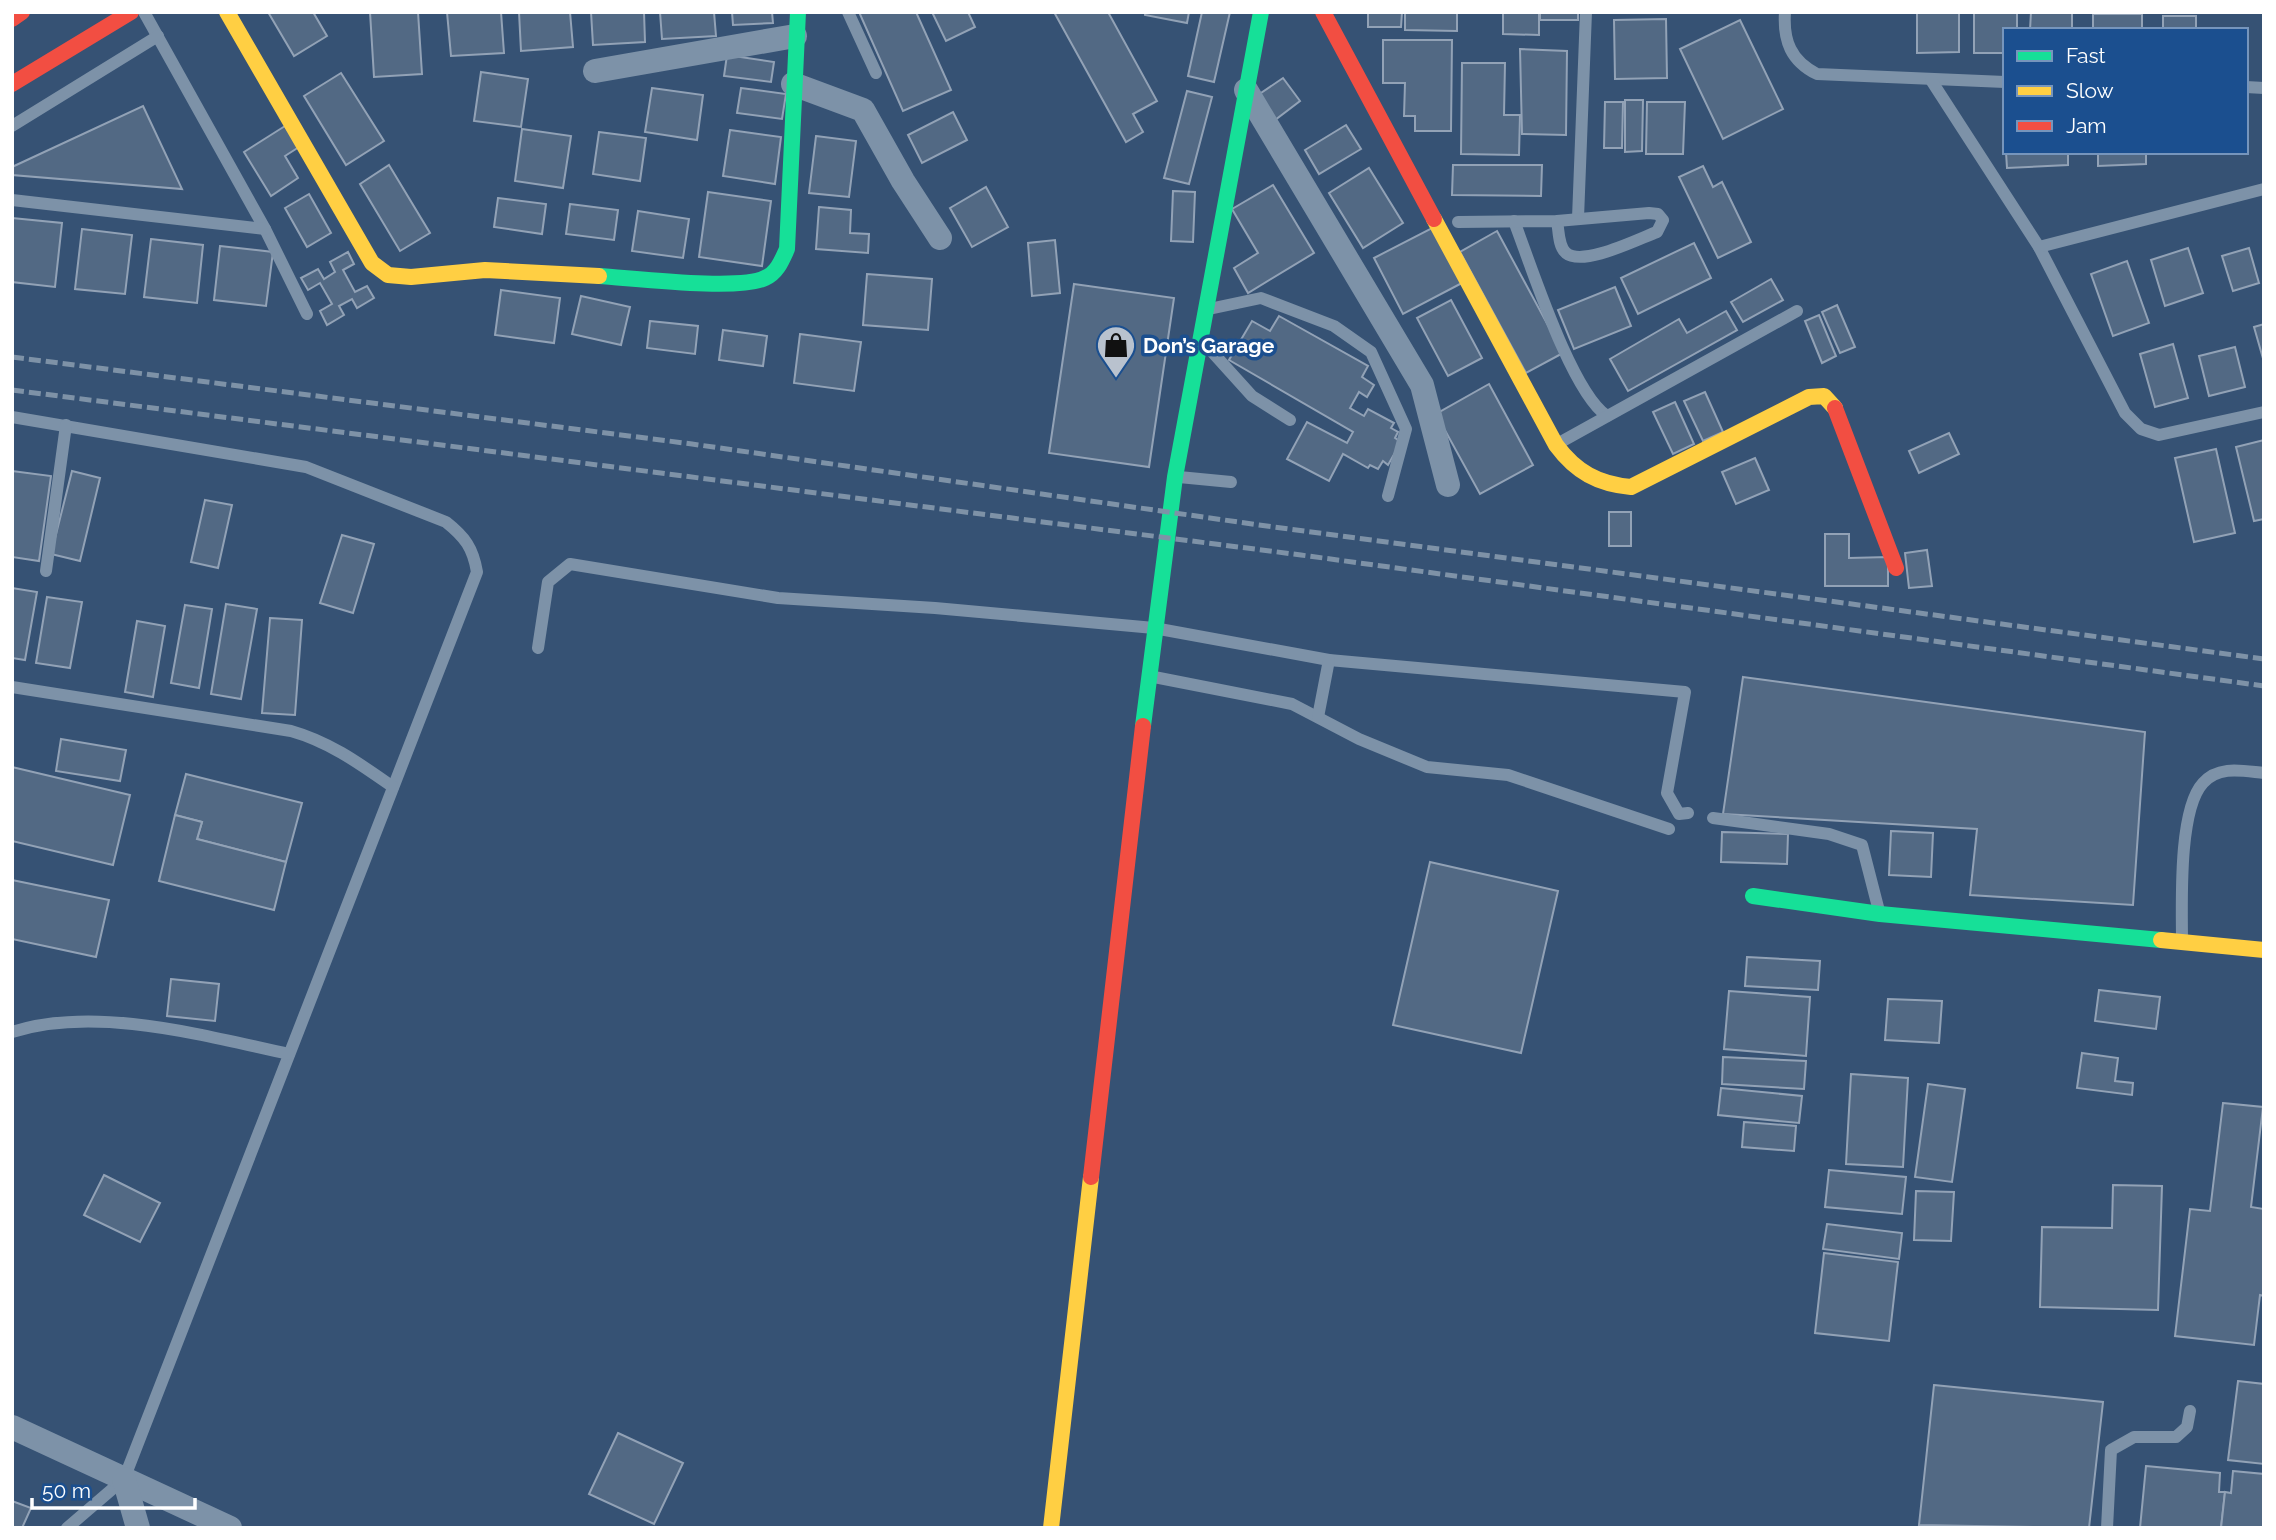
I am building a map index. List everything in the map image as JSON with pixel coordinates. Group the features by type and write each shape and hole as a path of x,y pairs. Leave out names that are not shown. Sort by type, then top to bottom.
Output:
{"main road":[{"path":"12,84 131,12"},
{"path":"226,12 372,263 388,275 411,277 485,270 742,284 766,280 779,268 787,248 797,24"},
{"path":"1051,1528 1154,628 1175,477 1261,12"},
{"path":"1323,12 1556,445 1575,470 1606,486 1632,487 1809,397 1824,396 1834,406 1896,568"},
{"path":"1753,895 1880,914 2264,950"}],"street":[{"path":"595,71 797,24"},
{"path":"793,84 863,110 940,238"},
{"path":"1246,90 1422,385 1448,485"},
{"path":"12,1427 230,1528"},
{"path":"124,1479 138,1528"}],"lane":[{"path":"145,12 265,229 307,314"},
{"path":"848,12 876,73"},
{"path":"1578,218 1586,12"},
{"path":"1785,12 1784,31 1788,47 1801,66 1817,74 2003,82"},
{"path":"12,126 158,36"},
{"path":"1931,80 2039,247 2124,414 2141,429 2159,435 2264,412"},
{"path":"2039,247 2264,189"},
{"path":"12,200 265,229"},
{"path":"1458,222 1557,221 1649,213 1658,214 1663,220 1657,232 1591,257 1566,254 1561,246 1557,221"},
{"path":"1514,221 1577,376 1598,410 1608,416"},
{"path":"1205,310 1261,298 1334,326 1371,352 1406,429 1388,496"},
{"path":"1556,445 1797,311"},
{"path":"1200,338 1252,396 1290,420"},
{"path":"12,417 306,467 446,522 466,537 474,555 477,572 124,1479 67,1528"},
{"path":"46,571 66,425"},
{"path":"1175,477 1231,482"},
{"path":"538,648 548,582 570,564 778,598 934,608 1154,628 1329,660 1685,692 1667,793 1679,814 1688,813"},
{"path":"1318,717 1329,660"},
{"path":"1149,676 1292,704 1427,767 1508,775 1669,829"},
{"path":"12,687 291,731 318,738 339,749 393,787"},
{"path":"2182,943 2182,869 2192,802 2203,783 2217,773 2231,769 2264,773"},
{"path":"1713,818 1829,834 1862,845 1880,914"},
{"path":"12,1032 39,1023 142,1024 289,1054"},
{"path":"2107,1528 2111,1450 2134,1437 2176,1437 2187,1427 2190,1410"}],"building":[{"path":"268,12 313,12 327,36 294,56"},
{"path":"370,12 418,12 422,74 374,77"},
{"path":"447,12 501,12 504,53 451,56"},
{"path":"519,12 570,12 573,47 521,51"},
{"path":"591,12 644,12 645,42 593,45"},
{"path":"660,12 714,12 716,36 662,39"},
{"path":"732,12 772,12 773,23 733,25"},
{"path":"859,12 916,12 951,90 903,111"},
{"path":"932,12 968,12 975,27 946,41"},
{"path":"1054,12 1108,12 1157,101 1133,114 1143,132 1126,142"},
{"path":"1145,12 1189,12 1187,23 1145,15"},
{"path":"1202,12 1230,12 1214,82 1188,76"},
{"path":"1368,12 1402,12 1401,27 1368,27"},
{"path":"1405,12 1457,12 1457,31 1405,30"},
{"path":"1503,12 1539,12 1539,35 1503,34"},
{"path":"1540,12 1578,12 1578,20 1540,20"},
{"path":"1917,12 1959,12 1959,52 1917,53"},
{"path":"1974,12 2017,12 2017,28 2003,28 2003,53 1974,53"},
{"path":"2031,12 2072,12 2072,28 2030,28"},
{"path":"2093,14 2142,14 2142,28 2093,28"},
{"path":"2163,16 2196,16 2196,28 2163,28"},
{"path":"1666,19 1667,78 1615,79 1614,20"},
{"path":"1740,20 1783,109 1723,139 1680,49"},
{"path":"1383,40 1452,40 1451,131 1415,131 1415,116 1404,116 1405,83 1383,83"},
{"path":"1520,49 1567,51 1566,135 1522,134"},
{"path":"727,55 774,62 771,82 724,76"},
{"path":"1462,63 1505,63 1504,115 1520,115 1519,155 1461,154"},
{"path":"481,72 528,79 521,127 474,121"},
{"path":"341,73 384,141 346,165 304,96"},
{"path":"1283,78 1300,101 1275,120 1258,95"},
{"path":"652,88 703,95 697,140 645,132"},
{"path":"741,88 786,94 782,119 737,113"},
{"path":"1187,91 1212,97 1189,184 1164,178"},
{"path":"1625,100 1643,100 1642,151 1625,152"},
{"path":"1605,102 1623,102 1622,148 1604,148"},
{"path":"1647,102 1685,102 1683,154 1646,154"},
{"path":"143,106 182,189 12,175 12,167"},
{"path":"953,112 967,140 922,163 908,135"},
{"path":"1346,125 1361,149 1319,174 1305,150"},
{"path":"285,126 299,147 285,156 298,178 271,196 244,152"},
{"path":"522,129 571,136 563,188 515,181"},
{"path":"730,130 781,137 775,184 723,176"},
{"path":"599,132 646,138 640,181 593,174"},
{"path":"816,136 856,141 849,197 809,193"},
{"path":"2006,154 2068,154 2068,165 2007,168"},
{"path":"2098,154 2146,154 2146,164 2098,166"},
{"path":"389,165 430,233 400,251 360,184"},
{"path":"1453,165 1542,165 1541,196 1452,195"},
{"path":"1703,166 1713,187 1722,182 1751,242 1718,258 1679,177"},
{"path":"1369,168 1403,223 1363,248 1329,193"},
{"path":"1273,185 1314,253 1248,293 1234,268 1258,253 1232,209"},
{"path":"986,187 1008,227 972,247 950,208"},
{"path":"1173,191 1195,192 1193,242 1171,241"},
{"path":"708,192 771,201 762,266 699,257"},
{"path":"309,194 331,233 307,247 285,208"},
{"path":"498,198 546,204 542,234 494,227"},
{"path":"570,204 618,210 614,240 566,234"},
{"path":"819,207 851,210 850,233 869,234 868,253 816,249"},
{"path":"638,211 689,219 683,258 632,251"},
{"path":"12,218 62,223 55,287 12,282"},
{"path":"1434,227 1462,283 1403,314 1374,258"},
{"path":"82,229 132,235 125,294 75,289"},
{"path":"1497,231 1563,353 1526,373 1460,252"},
{"path":"151,239 203,245 197,303 144,297"},
{"path":"1055,240 1060,293 1032,296 1028,243"},
{"path":"1694,243 1711,278 1638,314 1621,278"},
{"path":"220,246 273,252 266,306 214,300"},
{"path":"2188,248 2203,293 2165,306 2151,260"},
{"path":"2249,248 2259,283 2233,291 2222,256"},
{"path":"348,252 354,264 343,270 355,292 367,286 374,298 357,308 352,299 339,306 344,315 327,325 320,311 332,304 320,283 308,290 301,278 318,269 324,279 335,272 330,262"},
{"path":"2127,261 2149,323 2113,336 2091,274"},
{"path":"867,274 932,279 928,330 863,325"},
{"path":"1771,279 1783,300 1743,322 1731,302"},
{"path":"1074,284 1174,298 1149,467 1049,453"},
{"path":"1615,287 1631,326 1574,349 1558,310"},
{"path":"501,290 560,298 554,343 495,335"},
{"path":"581,296 630,307 621,345 572,334"},
{"path":"1451,300 1482,358 1448,376 1417,318"},
{"path":"1837,305 1855,347 1840,353 1822,312"},
{"path":"1726,311 1737,330 1628,391 1610,359 1679,319 1687,333"},
{"path":"1819,315 1836,356 1822,363 1805,321"},
{"path":"1279,316 1368,366 1362,377 1374,385 1367,397 1359,392 1350,408 1364,416 1368,409 1394,423 1391,428 1398,432 1395,438 1401,442 1388,465 1383,461 1378,469 1370,465 1368,468 1343,454 1329,481 1287,459 1307,422 1347,443 1353,432 1229,360 1252,321 1270,331"},
{"path":"650,321 698,326 695,354 647,348"},
{"path":"2264,324 2264,362 2254,327"},
{"path":"723,330 767,336 763,366 719,360"},
{"path":"800,334 861,342 854,391 794,383"},
{"path":"2173,344 2188,398 2155,407 2140,354"},
{"path":"2235,347 2245,387 2209,396 2199,356"},
{"path":"1489,384 1533,465 1480,494 1436,414"},
{"path":"1705,392 1723,432 1703,441 1684,401"},
{"path":"1675,402 1694,444 1673,454 1653,412"},
{"path":"1949,433 1959,454 1919,473 1909,451"},
{"path":"2264,440 2264,519 2254,521 2236,447"},
{"path":"2216,449 2235,533 2194,542 2175,458"},
{"path":"1755,458 1769,490 1736,504 1722,472"},
{"path":"12,471 51,476 39,561 12,557"},
{"path":"72,471 100,478 80,561 51,554"},
{"path":"205,500 232,505 218,568 191,562"},
{"path":"1609,512 1631,512 1631,546 1609,546"},
{"path":"1825,534 1849,534 1849,558 1888,557 1888,586 1825,586"},
{"path":"342,535 374,544 353,613 320,603"},
{"path":"1927,550 1932,586 1909,588 1905,553"},
{"path":"12,588 37,592 25,660 12,658"},
{"path":"47,597 82,602 70,668 36,663"},
{"path":"226,604 257,609 241,699 211,694"},
{"path":"185,605 212,609 199,688 171,683"},
{"path":"270,618 302,620 295,715 262,713"},
{"path":"137,621 165,626 153,697 125,692"},
{"path":"1743,677 2145,732 2133,905 1970,895 1977,829 1723,814"},
{"path":"61,739 126,750 120,781 56,771"},
{"path":"12,767 130,795 113,865 12,841"},
{"path":"186,774 302,803 286,862 197,839 202,822 175,815"},
{"path":"175,815 202,822 197,839 286,862 274,910 159,881"},
{"path":"1891,831 1933,833 1931,877 1889,875"},
{"path":"1722,832 1788,834 1787,864 1721,862"},
{"path":"1430,862 1558,891 1521,1053 1393,1025"},
{"path":"12,880 109,900 96,957 12,939"},
{"path":"1747,957 1820,961 1818,990 1745,986"},
{"path":"171,979 219,984 215,1021 167,1016"},
{"path":"2099,990 2160,997 2156,1029 2095,1021"},
{"path":"1729,991 1810,997 1806,1056 1724,1049"},
{"path":"1888,999 1942,1001 1939,1043 1885,1040"},
{"path":"2082,1053 2118,1058 2115,1081 2133,1083 2132,1095 2077,1088"},
{"path":"1723,1057 1806,1061 1804,1089 1722,1084"},
{"path":"1851,1074 1908,1078 1903,1167 1846,1164"},
{"path":"1928,1084 1965,1089 1952,1182 1915,1177"},
{"path":"1721,1088 1802,1096 1799,1123 1718,1115"},
{"path":"2223,1103 2263,1107 2251,1207 2264,1209 2264,1296 2260,1295 2254,1345 2175,1336 2190,1209 2210,1211"},
{"path":"1744,1122 1796,1126 1794,1151 1742,1147"},
{"path":"1829,1170 1906,1177 1902,1214 1825,1207"},
{"path":"104,1175 160,1203 140,1242 84,1215"},
{"path":"2113,1185 2162,1186 2158,1310 2040,1307 2042,1227 2112,1228"},
{"path":"1916,1191 1954,1192 1951,1241 1914,1240"},
{"path":"1827,1224 1902,1233 1899,1259 1823,1249"},
{"path":"1824,1253 1898,1262 1889,1341 1815,1333"},
{"path":"2238,1381 2264,1384 2264,1464 2228,1460"},
{"path":"1934,1385 2103,1402 2089,1528 1919,1525"},
{"path":"618,1433 683,1463 654,1524 589,1494"},
{"path":"2146,1466 2220,1473 2219,1492 2225,1492 2221,1528 2140,1528"},
{"path":"2233,1471 2264,1474 2264,1528 2221,1528 2225,1492 2231,1493"},
{"path":"12,1501 31,1508 22,1528 12,1528"}],"railway":[{"path":"12,357 692,444 1259,525 2264,659"},
{"path":"12,390 1301,555 2264,686"}],"traffic: fast":[{"path":"599,276 710,284 752,282 765,278 776,270 787,249 798,12"},
{"path":"1143,726 1175,477 1261,12"},
{"path":"1753,896 1880,914 2161,940"}],"traffic: slow":[{"path":"227,12 372,263 388,275 411,277 485,270 599,276"},
{"path":"1434,219 1556,445 1572,463 1598,480 1631,487 1809,397 1824,396 1835,408"},
{"path":"2161,940 2264,950"},
{"path":"1051,1528 1091,1177"}],"traffic: jam":[{"path":"12,19 22,12"},
{"path":"12,84 131,12"},
{"path":"1323,12 1434,219"},
{"path":"1835,408 1896,568"},
{"path":"1091,1177 1143,726"}],"place":[{"name":"Don’s Garage","path":"1116,379"}]}
